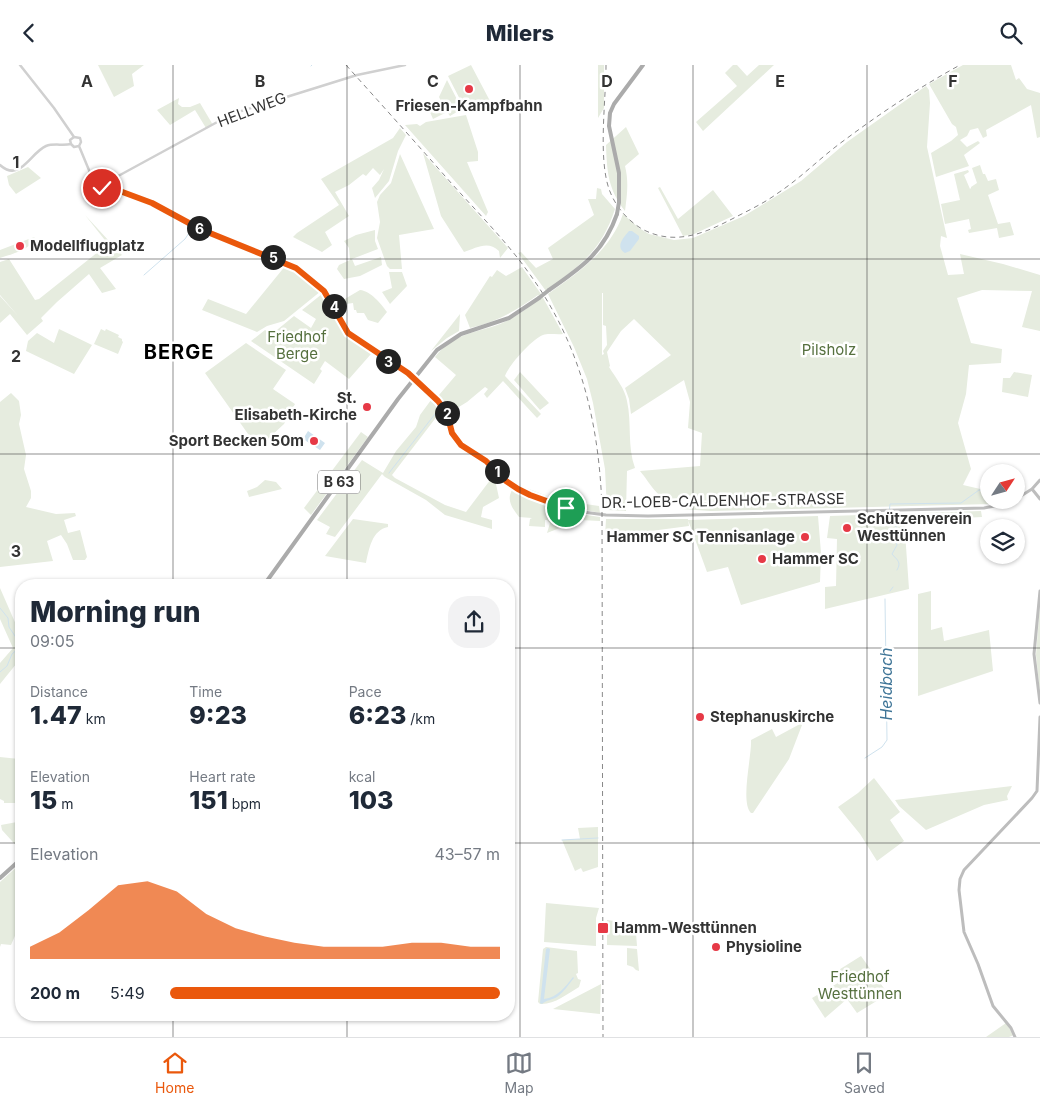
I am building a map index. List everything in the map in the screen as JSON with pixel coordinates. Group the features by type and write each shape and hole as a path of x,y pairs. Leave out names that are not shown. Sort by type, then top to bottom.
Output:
{"main road":[{"name":"B 63","path":"268,579 432,354 453,337 505,320 549,291 593,256 609,233 617,214 619,202 619,173 609,126 610,113 614,104 643,65"},
{"name":"DR.-LOEB-CALDENHOF-STRASSE","path":"413,380 438,401 445,410 452,433 461,445 486,461 506,481 519,490 575,511 606,515 657,516 980,508"},
{"name":"DR.-LOEB-CALDENHOF-STRASSE","path":"1025,494 1040,480"},
{"path":"1032,489 1040,499"},
{"path":"1040,591 1034,654 1040,703"},
{"path":"1015,1037 1009,1025 993,1006 978,964 965,937 959,885 964,869 1032,799 1037,791 1040,717"},
{"path":"0,878 15,864"}],"street":[{"path":"20,65 74,137 80,139 79,146 91,175 103,189 109,187 152,203 200,229 296,268 324,291 348,333 413,380"},
{"name":"HELLWEG","path":"109,181 232,115 357,75 405,65"},
{"path":"71,144 70,140 74,137"},
{"path":"0,165 7,170 15,171 46,147 71,144 74,147 79,146"},
{"path":"100,184 104,179 109,181 109,187"}],"green space":[{"path":"98,65 144,65 132,74 134,86 114,97"},
{"name":"Friesen-Kampfbahn","path":"471,65 490,101 467,113 448,76"},
{"path":"598,65 604,65 604,108 598,118"},
{"path":"733,65 737,65 747,76 759,65 774,65 703,131 696,122 737,86 725,73"},
{"path":"963,65 1011,65 1016,80 1019,78 1027,89 1040,93 1040,137 1037,138 1031,105 986,130 987,136 983,138 978,128 970,130 967,136 960,140 967,147 978,141 980,143 964,155 969,166 936,177 931,153 958,135 956,127 952,124 929,84"},
{"path":"447,80 462,109 450,116 447,112 433,119 430,112 443,105 439,97"},
{"name":"Pilsholz","path":"926,86 929,90 930,103 927,147 947,238 941,236 940,246 948,275 964,274 960,254 1040,275 1040,331 1022,327 1032,291 982,290 957,298 971,343 1002,349 1001,363 969,365 966,394 958,423 971,469 963,485 980,489 980,504 711,511 681,509 681,506 692,506 692,502 712,501 679,498 678,501 671,501 666,499 656,492 640,471 700,466 702,433 688,428 690,402 684,380 631,414 625,388 671,355 634,319 621,331 607,352 609,367 626,397 631,451 635,468 627,471 626,511 607,510 605,469 587,379 574,347 548,294 582,269 602,250 623,214 649,234 674,240 693,238 744,216 801,181 847,142","holes":["602,293 603,325 606,326 607,345 602,355"]},
{"path":"179,98 178,104 182,107 190,107 200,103 213,125 206,128 195,110 170,125 157,110"},
{"path":"466,115 478,152 478,161 467,162 488,212 486,216 405,125 417,124 420,126 426,122"},
{"path":"626,127 639,154 625,166 627,194 625,211 612,188 607,164 606,145"},
{"path":"400,128 406,135 398,151 389,181 375,198 372,188 379,180 384,169 380,175 373,168 366,176 363,174 349,185 335,192 349,216 325,232 332,245 322,252 293,237 339,205 321,179 393,138"},
{"path":"423,153 508,248 500,258 499,251 486,245 464,252 441,216"},
{"path":"400,154 434,229 399,235 402,269 390,269 387,266 377,238 380,222 377,202 380,195 391,183"},
{"path":"980,165 988,181 996,179 999,190 988,195 998,224 1010,222 1014,235 999,238 997,228 969,233 968,230 971,229 969,219 945,224 941,204 960,200 954,174 968,170 969,172 964,175 970,189 977,183 972,168"},
{"path":"28,167 41,178 16,194 9,185 7,176"},
{"path":"660,187 678,219 713,190 733,216 694,234 683,236 658,188"},
{"path":"597,188 601,189 602,194 615,209 609,224 596,247 588,256 546,291 518,253 521,252 536,268 553,259 548,248 594,215 588,199 596,199"},
{"path":"85,215 122,255 100,268 116,289 102,293 89,274 57,302 41,318 43,321 27,335 10,314 0,323 0,296 19,317 0,295 0,262 9,259 35,300 39,299 108,244"},
{"path":"375,230 375,241 378,249 352,259 355,266 381,257 382,265 360,276 344,279 337,269 339,265 350,260 349,248 344,241 356,235"},
{"name":"Modellflugplatz","path":"34,237 33,242 25,249 0,258 0,250"},
{"path":"286,265 304,276 321,291 284,321 267,326 257,332 202,310 208,299 246,314"},
{"path":"522,267 541,294 563,334 545,334 538,337 521,353 505,376 541,414 537,418 503,381 487,398 484,394 488,389 485,387 467,402 449,413 439,395 456,375 435,357 442,349 458,338 506,322 540,298 538,295 506,315 470,328 465,315 490,276 492,277 497,270 506,276"},
{"path":"389,272 402,272 407,286 390,304 382,292 392,288"},
{"path":"360,290 372,295 387,312 378,323 368,320 364,313 357,313 354,310 353,303 346,304 346,309 341,311 338,303"},
{"name":"Friedhof Berge","path":"322,294 328,299 340,326 371,354 349,379 325,361 320,369 322,371 314,384 251,341 265,330 272,334 294,316 311,328 316,319 302,310"},
{"path":"460,314 459,331 431,351"},
{"path":"59,329 92,345 74,374 26,351 28,341 37,333 54,343"},
{"path":"101,329 105,331 106,329 119,335 118,337 122,339 123,342 118,354 94,344"},
{"path":"246,343 286,370 273,389 295,404 284,424 258,448 205,373"},
{"path":"520,372 549,403 540,410 514,380"},
{"path":"1014,372 1032,375 1028,397 1002,392 1003,378 1010,378"},
{"path":"11,393 19,401 21,415 19,424 26,455 24,469 31,491 31,498 26,507 56,514 75,513 76,516 64,520 68,533 80,530 87,557 85,560 73,560 67,544 61,535 47,541 53,561 0,567 0,402"},
{"path":"431,400 441,411 392,475 445,505 466,512 494,475 499,498 483,507 481,517 492,520 492,529 445,515 426,500 382,474 335,537 326,534 330,527 317,520 362,460 383,473 396,451 416,427 420,415"},
{"path":"361,432 368,437 311,515 304,508"},
{"path":"265,480 276,482 282,489 249,497 247,491 257,487"},
{"path":"521,486 558,500 599,506 600,513 561,505 520,488"},
{"path":"512,490 543,505 600,517 600,521 580,520 547,533 550,523 547,520 545,520 545,527 529,526 530,519 532,518 519,517 510,501"},
{"path":"981,511 982,517 904,518 909,589 825,609 825,587 836,586 837,539 827,538 830,516"},
{"name":"Hammer SC","path":"818,516 821,553 820,582 741,605 728,567 707,572 688,520"},
{"path":"353,519 388,524 388,527 378,532 372,541 366,563 325,556"},
{"path":"606,519 688,519 689,526 605,537"},
{"path":"0,588 15,622 15,665 0,684 0,663 13,648 0,619"},
{"path":"931,591 931,630 942,627 944,641 989,630 993,671 918,696 918,594"},
{"path":"1040,604 1040,693 1036,655"},
{"path":"800,724 802,725 789,759 753,813 751,813 746,799 746,789 751,740 772,729 776,737"},
{"path":"0,757 15,759 15,803 4,803 0,799"},
{"path":"874,778 900,812 890,820 904,841 877,861 860,834 838,807 858,793"},
{"path":"1012,786 1007,796 1008,800 984,805 926,830 899,806 895,800"},
{"path":"15,822 15,844 2,830 1,825"},
{"path":"598,827 598,867 583,872 581,868 575,871 562,840 580,839 578,828"},
{"path":"15,868 15,936 11,945 1,944 0,947 0,882"},
{"path":"546,903 599,908 596,918 596,946 544,942"},
{"path":"607,920 630,923 626,932 636,933 637,946 607,945"},
{"path":"546,947 577,951 578,973 576,974 578,979 581,980 579,987 565,996 550,1003 540,1004 538,1002 543,949"},
{"path":"627,948 637,949 639,971 627,965"},
{"name":"Friedhof Westtünnen","path":"861,956 888,994 857,1013 847,999 825,1018 812,998 843,980 837,971"},
{"path":"601,984 600,1014 553,1009"},
{"path":"1006,1023 1014,1035 1009,1037 986,1037"}],"water":[{"path":"629,231 639,236 639,239 630,251 625,253 620,245 622,239"},
{"name":"Sport Becken 50m","path":"308,431 325,443 320,450 303,439"},
{"path":"546,949 550,949 544,999 557,994 574,978 560,995 542,1004 540,1003"}],"waterway":[{"path":"144,275 185,239 191,230"},
{"path":"389,473 435,414"},
{"name":"Heidbach","path":"897,570 899,563 892,554 897,545 894,537 899,532 889,514 890,504 961,503 980,490"},
{"name":"Heidbach","path":"890,591 893,587"},
{"name":"Heidbach","path":"865,758 882,747 887,740 885,599"},
{"path":"0,608 8,618 9,627 15,636"},
{"path":"0,672 7,666 15,651"},
{"path":"562,840 598,838"}],"railway":[{"path":"346,65 493,229 531,276 563,330 584,386 597,446 602,508 603,1037"},
{"path":"606,65 603,145 609,189 622,212 631,221 642,229 665,237 688,236 699,233 767,201 873,119 960,65"}],"place":[{"name":"Friesen-Kampfbahn","path":"469,89"},
{"name":"Modellflugplatz","path":"20,246"},
{"name":"St. Elisabeth-Kirche","path":"367,407"},
{"name":"Sport Becken 50m","path":"314,441"},
{"name":"Schützenverein Westtünnen","path":"847,528"},
{"name":"Hammer SC Tennisanlage","path":"805,537"},
{"name":"Hammer SC","path":"762,559"},
{"name":"Stephanuskirche","path":"700,717"},
{"name":"Hamm-Westtünnen","path":"603,928"},
{"name":"Physioline","path":"716,947"}],"district":[{"name":"BERGE","path":"179,352"}],"route":[{"path":"102,188 106,189 109,187 152,203 200,229 286,263 307,275 327,295 348,333 375,353 408,373 438,401 448,416 452,433 458,442 486,461 506,481 518,489 566,508"}]}
